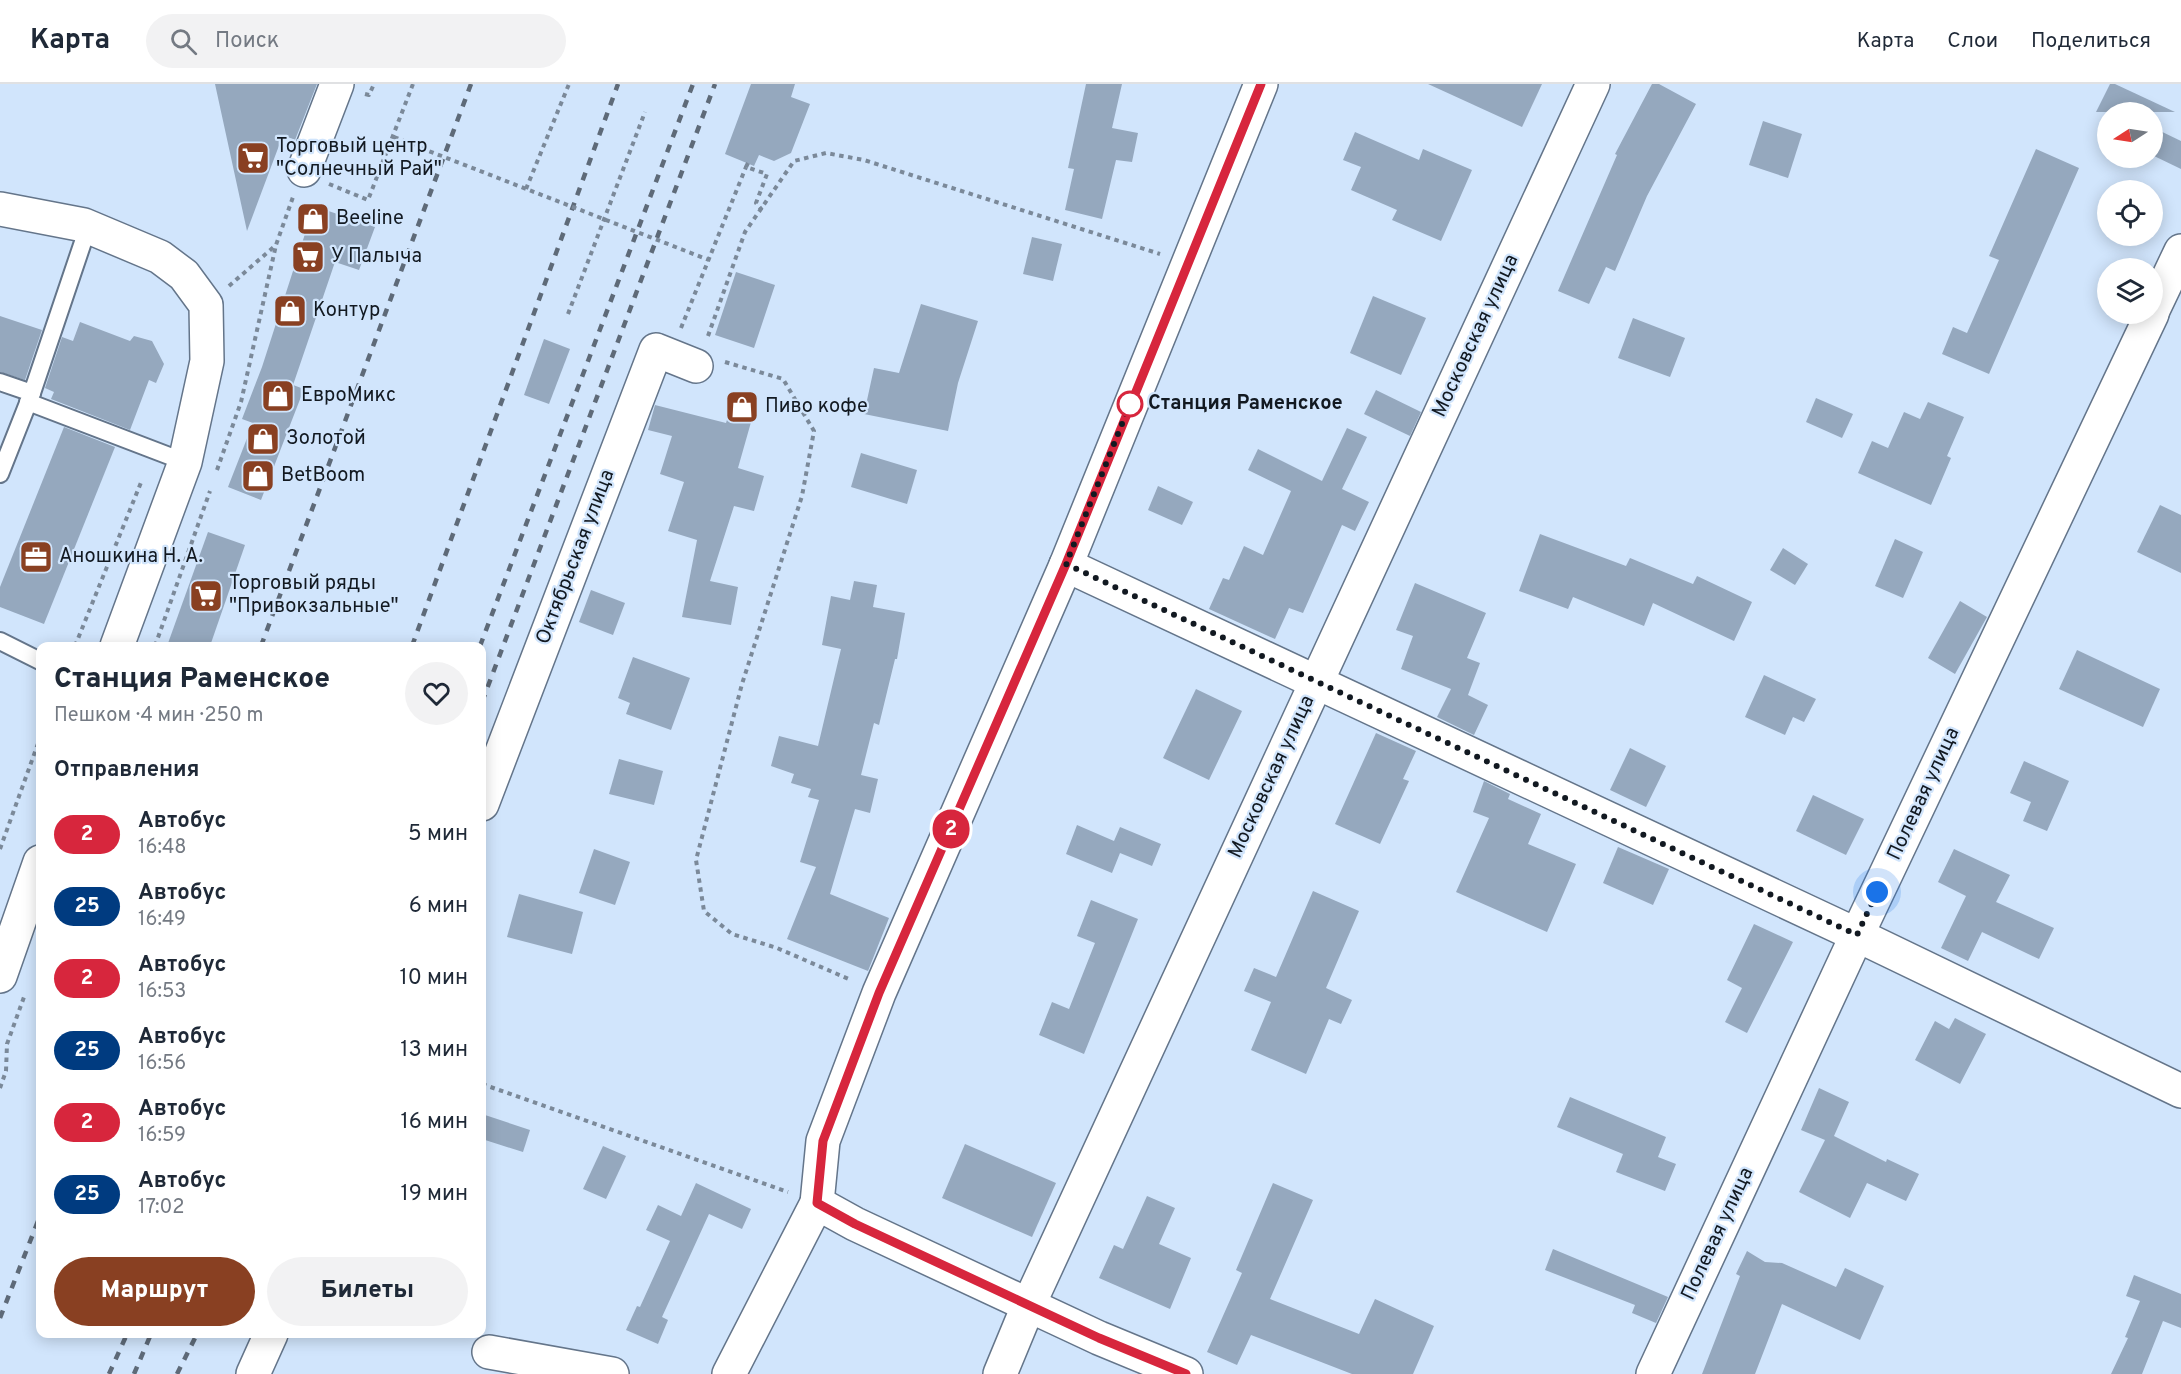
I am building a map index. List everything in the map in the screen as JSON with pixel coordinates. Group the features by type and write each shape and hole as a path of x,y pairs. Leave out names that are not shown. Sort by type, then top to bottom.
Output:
{"street":[{"path":"304,170 337,84"},
{"path":"729,1374 817,1203 823,1141 879,993 1066,564 1261,84"},
{"name":"Московская улица","path":"1000,1374 1029,1304 1593,84"},
{"path":"0,209 84,225 160,257 184,275 206,305 207,361 185,462 118,642"},
{"name":"Полевая улица","path":"2163,289 2181,251"},
{"name":"Полевая улица","path":"1653,1374 1857,935 2147,324"},
{"name":"Октябрьская улица","path":"486,794 656,350 714,356"},
{"path":"1066,564 1857,935 2181,1091"},
{"path":"13,985 36,880"},
{"path":"817,1203 855,1224 1099,1338 1186,1374"},
{"path":"253,1374 269,1338"},
{"path":"489,1352 612,1374"}],"lane":[{"path":"0,474 30,398 83,242 84,225"},
{"path":"0,382 30,398 185,462"},
{"path":"0,640 36,659"}],"path":[{"path":"369,96 374,84"},
{"path":"333,187 368,200 413,84"},
{"path":"526,189 569,84"},
{"path":"568,314 645,112"},
{"path":"394,137 709,260"},
{"path":"879,993 777,948 732,934 704,911 696,860 742,684 802,496 814,431 783,379 730,364 714,356 707,335 745,232 794,161 826,153 864,160 1171,258"},
{"path":"678,336 747,165 767,174 756,203 762,210"},
{"path":"206,305 276,245 304,170"},
{"path":"714,356 730,364"},
{"path":"77,642 155,449"},
{"path":"0,849 36,749"},
{"path":"0,1088 6,1071 13,985"},
{"path":"486,1085 817,1203"}],"building":[{"name":"Торговый центр \"Солнечный Рай\"","path":"215,84 317,84 295,140 283,135 247,231"},
{"path":"751,84 795,84 791,97 810,104 791,153 774,161 759,155 754,166 725,154"},
{"path":"1086,84 1122,84 1112,128 1138,133 1132,162 1116,160 1102,219 1065,210 1074,169 1068,168"},
{"path":"1428,84 1542,84 1522,127"},
{"path":"1652,84 1659,84 1696,104 1647,196 1615,271 1606,267 1589,304 1558,291 1617,155 1615,154"},
{"path":"2110,84 2115,84 2154,102 2101,102"},
{"path":"2163,106 2175,112 2163,112"},
{"path":"1763,121 1802,134 1788,178 1749,165"},
{"path":"1355,132 1419,160 1423,149 1472,170 1441,241 1392,220 1397,210 1351,190 1361,167 1343,160"},
{"path":"2163,132 2181,141 2181,169 2163,160"},
{"path":"2036,149 2079,168 1989,374 1942,354 1953,327 1967,333 1999,260 1989,256"},
{"path":"314,206 375,227 359,270 335,262 293,385 304,389 261,500 228,487 253,423 242,419 262,367"},
{"path":"1032,237 1062,244 1053,281 1023,274"},
{"path":"736,272 775,285 754,348 715,335"},
{"path":"1373,296 1426,318 1401,375 1350,353"},
{"path":"921,304 978,321 958,383 948,431 864,414 874,368 899,373"},
{"path":"0,316 42,330 25,380 0,372"},
{"path":"1633,318 1685,338 1670,377 1618,358"},
{"path":"80,322 130,341 134,336 152,341 164,364 156,383 149,380 130,430 51,399 54,392 45,388 62,337 73,341"},
{"path":"544,339 570,349 549,404 524,395"},
{"path":"1376,390 1421,412 1410,436 1364,414"},
{"path":"735,394 757,401 738,468 764,476 754,511 734,506 710,581 738,587 731,625 682,617 697,540 668,531 684,482 660,474 672,436 648,430 655,405 726,423"},
{"path":"1816,398 1853,414 1842,438 1806,422"},
{"path":"1928,402 1964,417 1947,456 1951,458 1931,505 1858,473 1872,441 1888,448 1904,412 1920,419"},
{"path":"64,427 115,447 44,624 0,607 0,587"},
{"path":"1347,428 1367,437 1342,489 1369,502 1355,531 1342,525 1303,613 1289,608 1275,639 1209,609 1223,578 1229,580 1244,546 1263,555 1291,491 1248,470 1258,449 1322,481"},
{"path":"861,453 917,470 907,504 851,487"},
{"path":"1158,486 1193,502 1182,525 1148,510"},
{"path":"2160,505 2181,515 2181,573 2137,552"},
{"name":"Торговый ряды \"Привокзальные\"","path":"208,532 245,545 211,642 168,642"},
{"path":"1540,534 1626,566 1630,558 1693,584 1697,576 1752,602 1734,641 1653,603 1644,626 1573,597 1568,609 1519,591"},
{"path":"1895,539 1923,552 1903,598 1875,586"},
{"path":"1783,548 1808,564 1795,585 1770,570"},
{"path":"854,581 877,585 873,607 905,613 897,659 895,659 879,725 874,723 861,775 878,779 870,813 855,809 830,894 889,918 868,971 787,939 816,867 800,862 819,800 808,797 811,789 791,783 794,774 771,766 779,736 818,746 841,649 822,645 831,596 850,600"},
{"path":"1415,583 1486,613 1467,658 1480,663 1468,695 1488,705 1474,735 1437,717 1451,689 1401,669 1413,636 1396,630"},
{"path":"591,590 625,603 613,635 579,622"},
{"path":"1960,601 1987,617 1955,674 1928,658"},
{"path":"2077,650 2160,689 2143,727 2059,689"},
{"path":"633,657 690,678 671,730 626,714 630,703 618,698"},
{"path":"1764,675 1816,699 1804,722 1793,717 1785,735 1745,717"},
{"path":"1196,689 1242,711 1209,780 1163,758"},
{"path":"1376,733 1416,751 1403,779 1409,781 1380,844 1335,824"},
{"path":"1630,748 1666,766 1646,807 1610,790"},
{"path":"619,759 663,771 654,805 609,794"},
{"path":"2024,761 2069,781 2047,831 2023,821 2031,802 2010,793"},
{"path":"1484,781 1510,794 1508,799 1541,814 1528,844 1576,864 1547,932 1456,892 1489,818 1473,812"},
{"path":"1813,795 1864,819 1846,855 1796,831"},
{"path":"1077,825 1114,841 1120,827 1161,844 1152,866 1120,853 1112,873 1066,854"},
{"path":"1618,847 1669,869 1653,905 1603,883"},
{"path":"594,849 630,862 615,905 579,893"},
{"path":"1954,849 2010,875 1996,902 2054,928 2039,959 1982,932 1968,961 1941,948 1966,896 1938,882"},
{"path":"1313,891 1359,911 1326,988 1352,1000 1341,1024 1329,1019 1306,1074 1251,1050 1271,1002 1244,991 1254,968 1276,977"},
{"path":"519,894 583,912 572,954 507,937"},
{"path":"1091,900 1138,919 1084,1054 1039,1035 1052,1002 1069,1009 1095,943 1077,936"},
{"path":"1754,924 1793,942 1747,1033 1725,1022 1742,988 1727,980"},
{"path":"1955,1018 1986,1034 1960,1084 1915,1060 1935,1021 1949,1029"},
{"path":"1819,1088 1849,1102 1834,1136 1886,1162 1887,1159 1919,1174 1906,1201 1867,1183 1850,1218 1799,1192 1825,1140 1801,1130"},
{"path":"1570,1097 1666,1137 1658,1157 1676,1164 1665,1191 1616,1172 1623,1154 1557,1127"},
{"path":"486,1115 530,1130 523,1152 486,1140"},
{"path":"965,1144 1056,1183 1032,1237 942,1198"},
{"path":"603,1146 626,1156 606,1199 583,1189"},
{"path":"696,1183 751,1209 742,1229 709,1214 662,1317 668,1320 658,1344 626,1330 637,1306 640,1307 670,1241 646,1230 658,1205 681,1216"},
{"path":"1273,1183 1313,1200 1270,1299 1359,1334 1375,1299 1434,1326 1413,1374 1352,1374 1251,1335 1237,1365 1207,1352 1242,1273 1236,1270"},
{"path":"1147,1196 1175,1208 1159,1244 1191,1258 1170,1309 1099,1278 1114,1245 1123,1249"},
{"path":"1553,1249 1668,1297 1656,1323 1632,1313 1635,1305 1545,1270"},
{"path":"1747,1251 1765,1262 1782,1263 1836,1287 1845,1268 1884,1286 1860,1340 1782,1304 1755,1374 1702,1374 1740,1276 1736,1274"},
{"path":"2134,1275 2181,1294 2181,1328 2163,1321 2142,1374 2111,1374 2128,1338 2125,1337 2140,1301 2126,1296"}],"railway":[{"path":"262,642 471,84"},
{"path":"413,642 618,84"},
{"path":"482,642 693,84"},
{"path":"486,691 715,84"},
{"path":"0,1318 36,1226"},
{"path":"109,1374 125,1338"},
{"path":"134,1374 149,1338"},
{"path":"177,1374 195,1338"}],"bus line":[{"name":"2","path":"1186,1374 1099,1338 855,1224 817,1203 823,1141 879,993 1066,564 1261,84"}],"place":[{"name":"Торговый центр \"Солнечный Рай\"","path":"253,158"},
{"name":"Beeline","path":"313,219"},
{"name":"У Палыча","path":"308,257"},
{"name":"Контур","path":"290,311"},
{"name":"ЕвроМикс","path":"278,396"},
{"name":"Станция Раменское","path":"1130,404"},
{"name":"Пиво кофе","path":"742,407"},
{"name":"Золотой","path":"263,439"},
{"name":"BetBoom","path":"258,476"},
{"name":"Аношкина Н. А.","path":"36,557"},
{"name":"Торговый ряды \"Привокзальные\"","path":"206,596"}],"route":[{"path":"1130,404 1066,564 1857,935 1877,892"}]}
